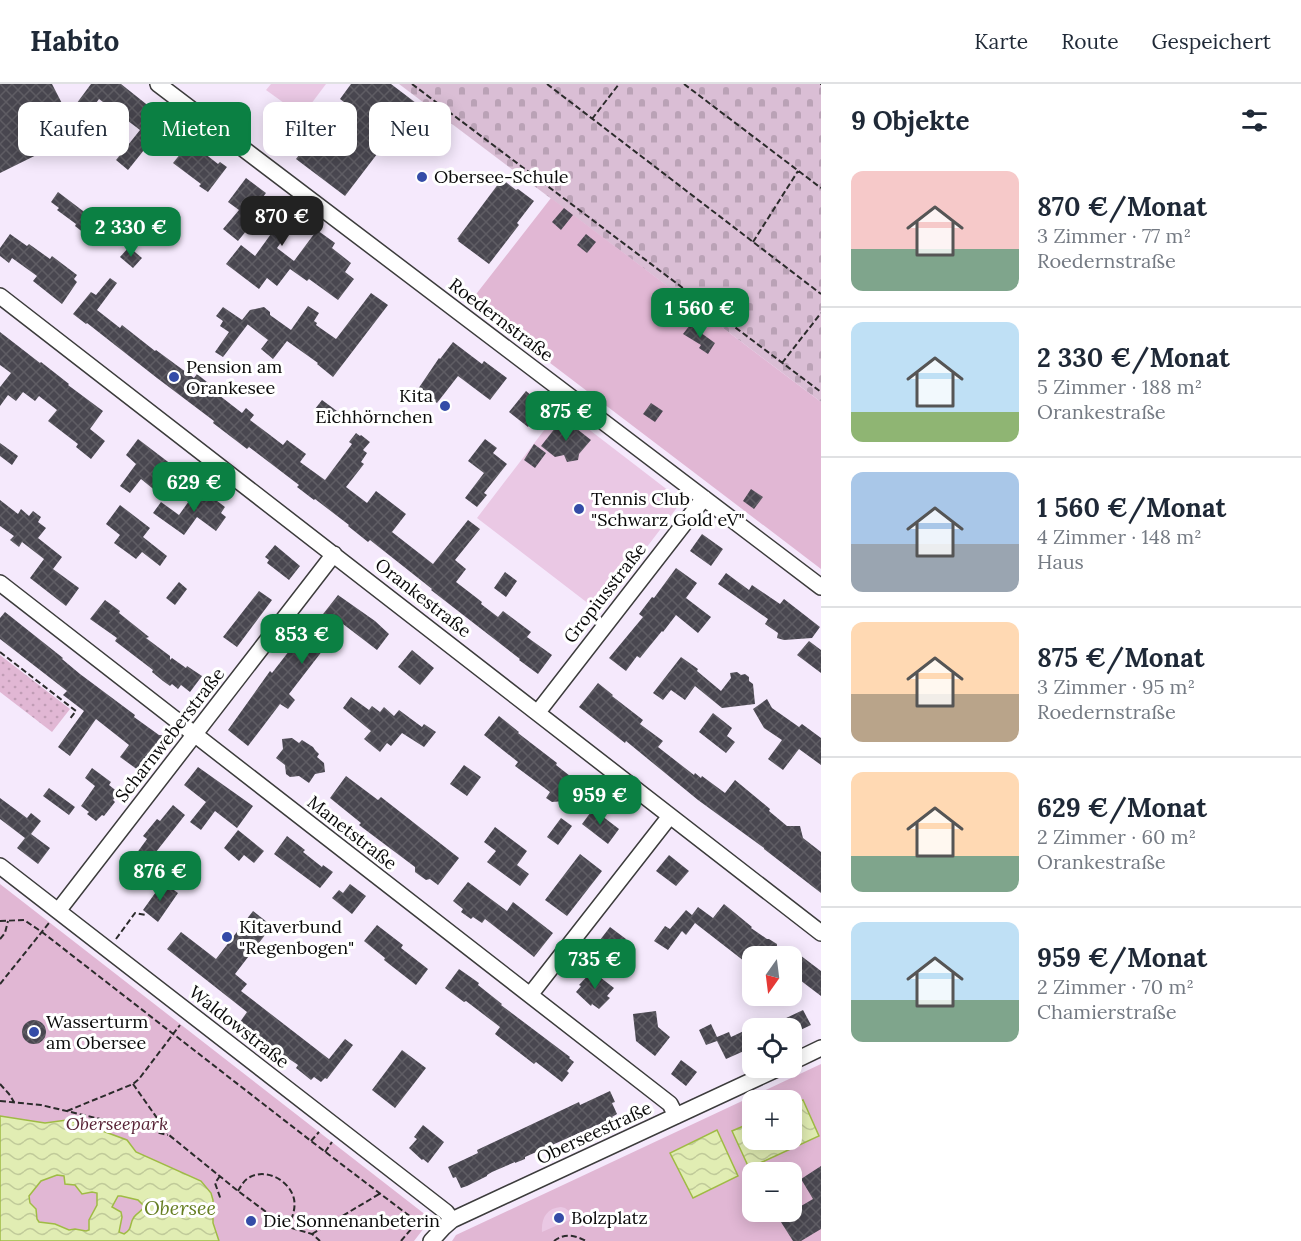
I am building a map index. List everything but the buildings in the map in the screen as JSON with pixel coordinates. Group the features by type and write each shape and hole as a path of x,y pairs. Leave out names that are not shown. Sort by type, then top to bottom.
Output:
{"street":[{"name":"Roedernstraße","path":"158,84 821,587"},
{"name":"Orankestraße","path":"0,296 821,933"},
{"name":"Gropiusstraße","path":"538,712 704,498"},
{"name":"Scharnweberstraße","path":"54,916 333,554"},
{"name":"Manetstraße","path":"0,583 670,1104 676,1116"},
{"path":"530,994 670,816"},
{"name":"Waldowstraße","path":"0,866 54,916 446,1212 452,1220"},
{"path":"802,1057 821,1048"},
{"name":"Oberseestraße","path":"431,1241 452,1220 758,1078"}],"path":[{"path":"412,84 821,392"},
{"path":"547,84 821,294"},
{"path":"592,119 619,84"},
{"path":"684,84 821,188"},
{"path":"753,242 798,171"},
{"path":"782,363 821,313"},
{"path":"0,652 76,711 69,720"},
{"path":"115,939 135,913 146,915"},
{"path":"0,984 54,916"},
{"path":"0,921 24,920 42,932 421,1224"},
{"path":"0,939 5,933 8,921"},
{"path":"67,1111 133,1084 180,1026"},
{"path":"0,1084 14,1102"},
{"path":"133,1084 169,1135 238,1191 288,1227 312,1234 320,1241"},
{"path":"0,1101 67,1111 169,1135"},
{"path":"311,1141 320,1130"},
{"path":"325,1152 333,1140"},
{"path":"238,1191 247,1178 257,1174 280,1178 290,1189 294,1199 295,1208 288,1227"},
{"path":"220,1176 215,1183 221,1200"},
{"path":"312,1234 381,1193"},
{"path":"401,1241 418,1221"},
{"path":"554,1241 568,1235 586,1241"}],"green space":[{"path":"399,84 821,84 821,402 451,123 451,102 423,102"},
{"path":"551,198 821,402 821,569 470,302"},
{"path":"0,655 70,709 52,732 0,692"},
{"name":"Oberseepark","path":"0,884 431,1219 414,1241 0,1241"},
{"path":"821,1064 821,1241 452,1241 456,1235 742,1101 742,1150 802,1150 802,1090 766,1090 791,1078 802,1078 802,1073"}],"shaded area":[{"path":"271,84 326,84 312,102 283,102 266,90"},
{"name":"Tennis Club \"Schwarz Gold eV\"","path":"561,408 682,501 598,611 477,518"},
{"name":"Bolzplatz","path":"561,1207 576,1217 542,1232 546,1215 552,1209"}],"water":[{"path":"802,1100 819,1136 802,1144"},
{"name":"Obersee","path":"0,1116 45,1123 67,1120 89,1126 127,1140 136,1152 201,1181 211,1193 213,1223 219,1241 0,1241","holes":["57,1175 64,1176 65,1184 75,1185 82,1194 97,1193 97,1205 89,1220 89,1230 69,1230 55,1224 39,1222 37,1219 36,1209 30,1203 29,1196 41,1181","118,1196 138,1200 144,1206 124,1234 119,1232 121,1212 112,1207"]},
{"path":"742,1127 742,1150 788,1150 762,1162 746,1162 732,1131"},
{"path":"717,1130 738,1176 693,1198 670,1153"}],"place":[{"name":"Obersee-Schule","path":"422,177"},
{"name":"Pension am Orankesee","path":"174,377"},
{"name":"Kita Eichhörnchen","path":"445,406"},
{"name":"Tennis Club \"Schwarz Gold eV\"","path":"579,509"},
{"name":"Kitaverbund \"Regenbogen\"","path":"227,937"},
{"name":"Wasserturm am Obersee","path":"34,1032"},
{"name":"Bolzplatz","path":"559,1218"},
{"name":"Die Sonnenanbeterin","path":"251,1221"}]}
